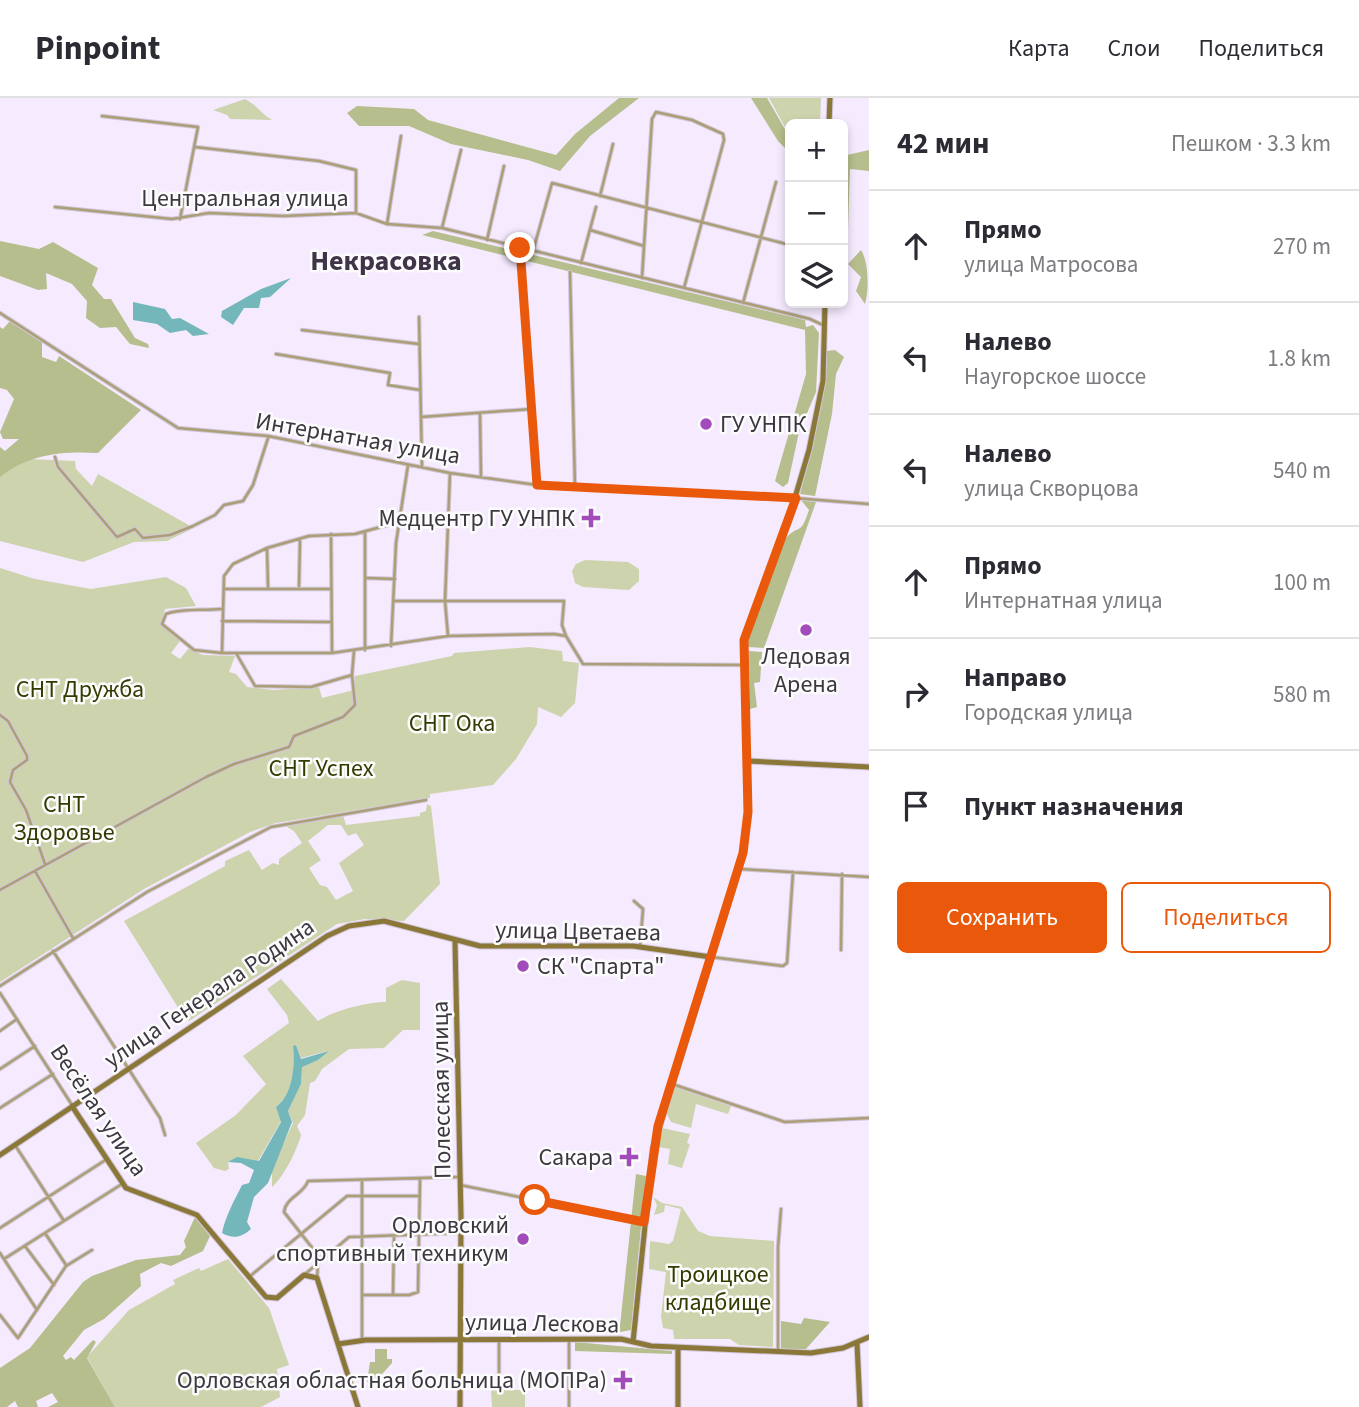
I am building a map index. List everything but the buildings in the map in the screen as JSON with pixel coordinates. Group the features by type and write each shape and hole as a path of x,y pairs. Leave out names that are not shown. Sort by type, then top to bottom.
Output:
{"main road":[{"path":"829,119 830,98"},
{"path":"633,1342 653,1148 739,869 748,812 743,665 746,631 796,498 816,417 823,381 825,308"},
{"path":"747,761 869,767"},
{"name":"улица Генерала Родина","path":"0,1155 127,1068 340,929 384,921 455,941"},
{"name":"улица Цветаева","path":"455,941 483,947 640,947 711,957"},
{"name":"Полесская улица","path":"455,941 461,1233 460,1407"},
{"name":"Весёлая улица","path":"72,1106 130,1191 194,1214 249,1277"},
{"path":"249,1277 266,1297 277,1297 304,1275 317,1278 358,1407"},
{"name":"улица Лескова","path":"338,1343 362,1340 569,1339 633,1342 678,1348 822,1352 869,1337"},
{"path":"857,1343 860,1407"},
{"path":"678,1348 678,1407"}],"street":[{"path":"642,278 652,119 656,112 711,126 723,134 724,141 700,221 684,288"},
{"path":"102,117 195,125 198,128 180,219"},
{"path":"387,225 401,136"},
{"path":"600,196 614,144"},
{"path":"195,147 319,161 356,170 356,213"},
{"path":"442,229 461,150"},
{"path":"487,240 504,166"},
{"path":"743,303 776,182"},
{"path":"533,251 552,183 785,244"},
{"name":"Центральная улица","path":"55,207 180,219 209,213 283,216 356,213 387,225 442,229 684,288 825,326"},
{"path":"581,263 596,208"},
{"path":"590,230 644,246"},
{"path":"520,248 537,485"},
{"path":"570,272 575,489"},
{"name":"Интернатная улица","path":"0,313 174,426 268,436 450,473 537,485 869,504"},
{"path":"419,317 422,467"},
{"path":"302,330 419,344"},
{"path":"276,354 390,373 388,385 420,390"},
{"path":"421,417 532,409"},
{"path":"480,414 481,478"},
{"path":"55,457 58,467 117,537 135,529 143,538 170,535 215,515 224,505 243,501 253,485 268,436"},
{"path":"391,646 399,522 408,465"},
{"path":"448,636 445,601 450,473"},
{"path":"222,653 224,576 231,566 267,548 300,539 365,532 399,522"},
{"path":"365,532 365,650"},
{"path":"331,534 332,653"},
{"path":"299,586 300,539"},
{"path":"267,548 268,587"},
{"path":"367,578 395,579"},
{"path":"224,589 299,586 331,589"},
{"path":"394,601 564,601 562,625 583,664 743,665"},
{"path":"223,609 193,612 177,610 166,614 162,624 194,650 222,653 332,653 448,636 566,636"},
{"path":"222,621 330,622"},
{"path":"0,890 206,777 233,764 289,747 291,739 297,734 343,717 355,705 352,675 354,651"},
{"path":"236,653 255,685 311,687 352,675"},
{"path":"0,715 8,721 27,755 27,760 13,770 10,782 26,810 45,864"},
{"path":"0,986 147,892 271,827 426,800"},
{"path":"739,869 869,877"},
{"path":"34,871 73,938"},
{"name":"улица Цветаева","path":"711,957 783,966 788,961 793,872"},
{"path":"841,950 842,874"},
{"path":"634,901 643,909 640,947"},
{"path":"53,951 160,1118 165,1133"},
{"name":"Весёлая улица","path":"0,993 72,1106"},
{"path":"0,1031 17,1020"},
{"path":"0,1069 35,1046"},
{"path":"0,1108 52,1074"},
{"path":"671,1084 785,1122 869,1118"},
{"path":"15,1145 64,1221"},
{"path":"0,1228 107,1159"},
{"path":"317,1278 320,1260 284,1209 308,1181 458,1177"},
{"path":"362,1180 362,1340"},
{"path":"362,1295 412,1295 420,1288 421,1180"},
{"path":"4,1259 123,1184"},
{"path":"460,1185 644,1222"},
{"path":"249,1277 342,1199 420,1196"},
{"path":"778,1351 781,1209"},
{"path":"45,1233 66,1266"},
{"path":"304,1275 349,1237 461,1233"},
{"path":"393,1295 394,1236"},
{"path":"25,1246 54,1285"},
{"path":"0,1315 18,1338 66,1266 92,1251"},
{"path":"0,1253 37,1310"},
{"path":"499,1339 499,1390"},
{"path":"569,1339 569,1407"}],"green space":[{"path":"769,98 821,98 820,119 785,119 785,127"},
{"path":"245,99 272,120 230,119 227,115 213,110"},
{"path":"28,459 75,461 76,469 92,486 98,474 194,528 167,541 134,542 83,562 0,541 0,473"},
{"path":"585,560 628,562 639,569 639,581 629,590 583,587 575,583 572,571 576,564"},
{"path":"0,568 35,579 91,589 166,577 186,588 196,606 165,609 161,624 180,641 171,653 180,659 189,648 203,655 235,656 229,672 236,674 247,687 273,690 319,687 322,698 354,690 355,676 452,656 454,653 530,647 562,651 563,661 579,663 575,703 561,717 538,707 537,724 516,759 493,785 276,823 250,832 144,889 0,982"},
{"path":"427,804 431,806 440,884 404,921 365,919 337,924 189,1021 124,921 225,866 225,861 249,850 262,870 273,863 279,865 279,859 302,843 294,831 287,827 289,825 343,815 346,825 420,816 420,813 426,811","holes":["328,825 341,825 348,836 356,833 364,845 339,863 353,891 336,900 327,887 320,885 309,868 321,860 308,841"]},
{"path":"281,979 318,1021 350,1008 386,1002 386,988 402,980 420,983 420,1030 403,1030 384,1048 349,1049 322,1069 315,1081 310,1083 305,1115 297,1126 301,1135 296,1148 277,1183 272,1187 272,1168 293,1123 288,1111 301,1084 302,1066 318,1060 328,1051 301,1058 296,1045 293,1046 294,1062 289,1087 282,1102 276,1107 281,1121 258,1161 228,1162 229,1169 225,1171 214,1168 196,1143 236,1115 266,1084 243,1056 289,1023 287,1015 267,989"},
{"path":"674,1087 731,1106 728,1114 696,1104 691,1128 671,1122 666,1112"},
{"path":"662,1128 690,1134 687,1143 690,1144 682,1168 668,1164 670,1149 658,1147"},
{"name":"Троицкое кладбище","path":"653,1197 662,1203 682,1207 698,1231 710,1236 774,1241 773,1347 739,1345 730,1339 674,1339 673,1330 663,1328 661,1316 666,1272 649,1269 650,1241 669,1244 673,1241 681,1209 665,1205 664,1212 654,1215 657,1205"},
{"path":"228,1259 269,1308 289,1365 277,1369 280,1397 261,1407 115,1407 87,1357 129,1310 175,1284 173,1280"},
{"path":"491,1390 525,1390 525,1407 492,1407"}],"shaded area":[{"path":"619,98 639,98 590,136 560,171 528,160 451,144 409,126 359,126 347,113 357,106 414,109 428,120 556,155 575,134"},
{"path":"751,98 767,98 785,129 785,148"},
{"path":"869,150 869,171 850,169 848,230 848,182 848,155"},
{"path":"433,231 805,320 806,327 813,325 819,333 816,392 799,432 788,483 783,487 775,481 806,374 805,330 422,235"},
{"path":"0,241 39,249 53,242 98,268 92,285 104,299 111,299 135,338 148,344 149,348 130,344 116,327 100,328 86,318 87,301 72,284 46,273 47,289 38,290 0,276"},
{"path":"861,250 868,277 865,304 856,291 861,277 848,264"},
{"path":"291,278 270,297 261,298 259,308 244,308 233,325 221,317 222,311 261,289"},
{"path":"133,302 165,309 172,319 180,318 209,334 193,336 186,330 170,333 157,324 133,320"},
{"path":"10,321 42,342 42,357 56,362 59,356 141,410 98,453 46,456 22,463 0,477 0,447 5,451 19,439 3,439 0,432 14,399 7,390 0,388 0,327 3,329"},
{"path":"835,350 844,357 836,374 832,414 815,496 800,494 819,417 827,351"},
{"path":"801,500 816,502 764,648 748,647 755,610 775,558 786,538 801,527 809,510"},
{"path":"749,651 762,652 760,682 754,683 757,707 750,709"},
{"path":"296,1045 301,1059 329,1051 318,1060 302,1067 301,1084 288,1111 292,1122 268,1183 254,1197 247,1222 251,1229 237,1237 226,1235 222,1233 228,1214 242,1185 249,1183 254,1170 241,1163 228,1162 237,1157 259,1161 281,1122 276,1107 282,1102 289,1087 294,1062 293,1046"},
{"path":"636,1174 646,1176 631,1330 609,1334 609,1327 620,1326"},
{"path":"195,1217 210,1236 203,1251 171,1266 161,1263 140,1274 141,1286 104,1319 84,1330 63,1356 66,1360 71,1357 74,1360 93,1340 96,1342 87,1358 115,1407 48,1407 58,1402 52,1393 36,1401 38,1407 18,1407 15,1401 7,1407 0,1407 0,1368 30,1348 83,1282 136,1260 180,1255 186,1247 184,1241"},
{"path":"804,1318 830,1322 806,1349 781,1349 781,1321 801,1324"},
{"path":"575,1342 672,1351 672,1354 575,1351"},
{"path":"375,1349 387,1349 387,1359 392,1359 392,1363 374,1383 367,1382 370,1362 375,1362"}],"place":[{"name":"ГУ УНПК","path":"706,424"},
{"name":"Медцентр ГУ УНПК","path":"591,518"},
{"name":"Ледовая Арена","path":"806,630"},
{"name":"СК \"Спарта\"","path":"523,966"},
{"name":"Сакара","path":"629,1157"},
{"name":"Орловский спортивный техникум","path":"523,1239"},
{"name":"Орловская областная больница (МОПРа)","path":"623,1380"}],"district":[{"name":"Некрасовка","path":"386,260"}],"route":[{"path":"520,248 537,485 796,498 744,640 748,812 743,853 658,1126 644,1222 535,1200"}],"park label":[{"name":"СНТ Дружба","path":"80,689"},
{"name":"СНТ Ока","path":"452,723"},
{"name":"СНТ Успех","path":"321,768"},
{"name":"СНТ Здоровье","path":"64,818"}]}
